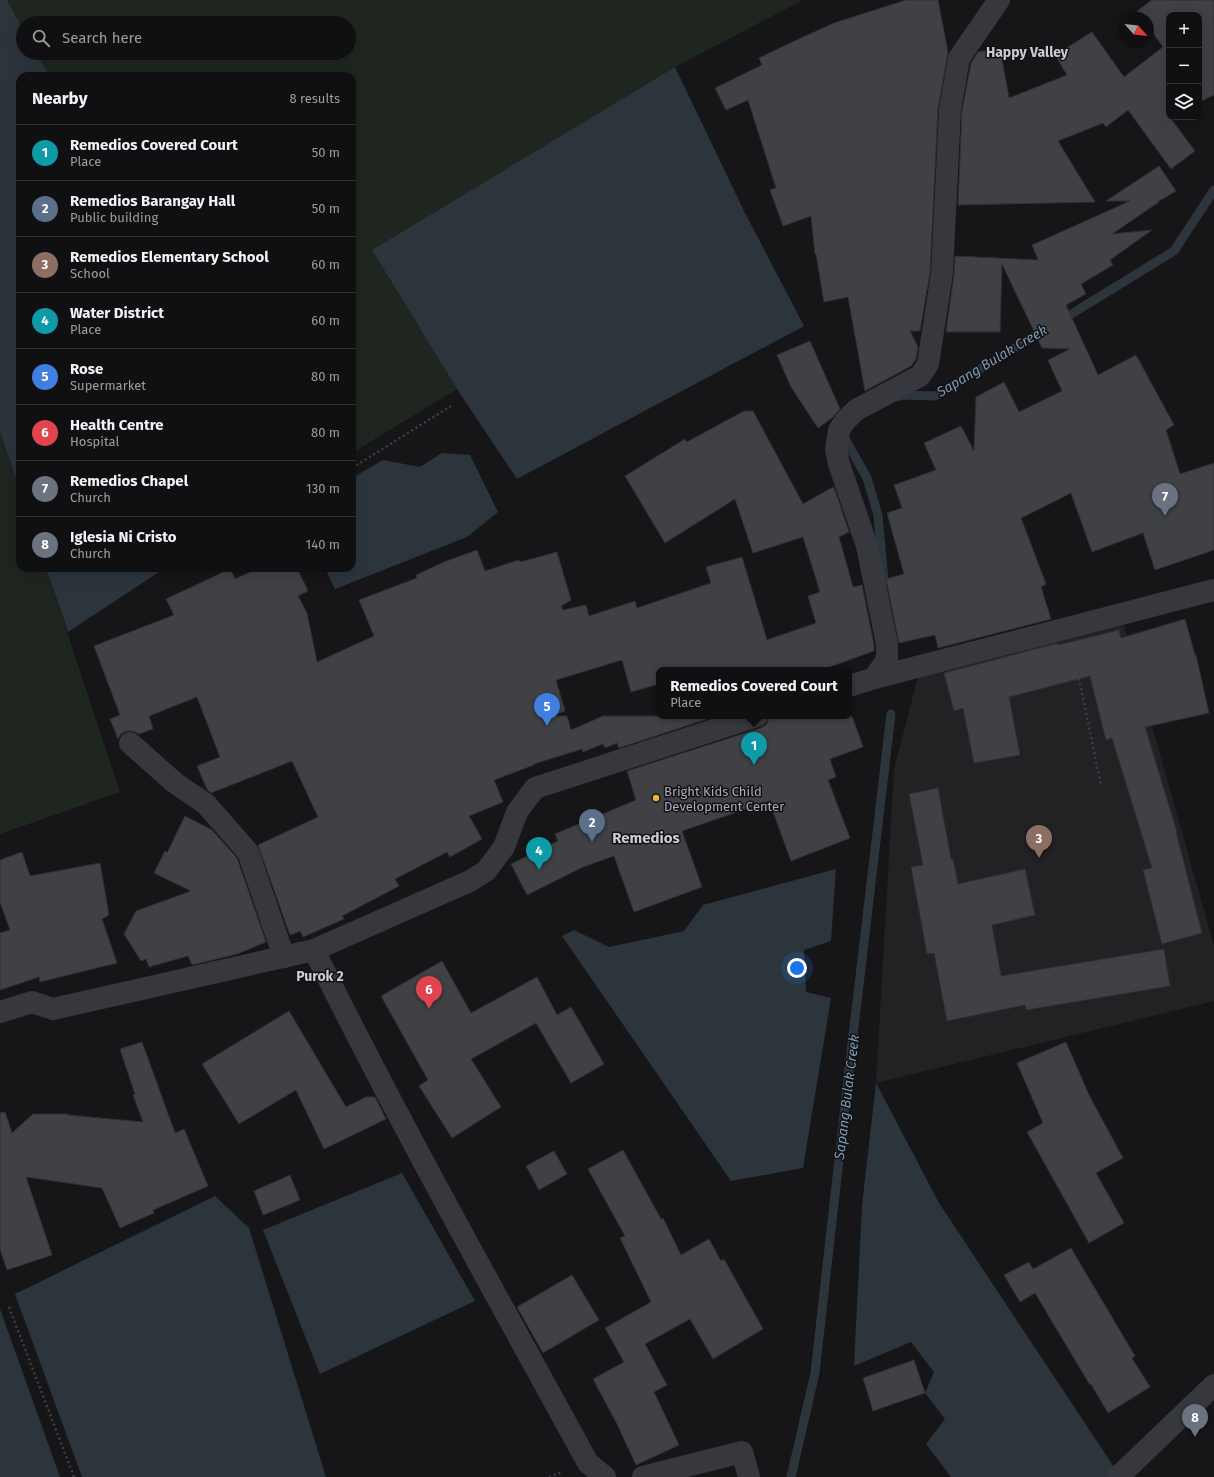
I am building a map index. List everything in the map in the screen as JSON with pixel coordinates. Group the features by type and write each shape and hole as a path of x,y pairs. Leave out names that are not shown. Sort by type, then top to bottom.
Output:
{"street":[{"path":"874,678 887,660 887,644 867,546 838,464 836,450 839,430 845,420 856,410 920,376 928,364 942,273 950,110 959,58 999,0"},
{"path":"852,685 874,678 1214,590"},
{"path":"0,1012 32,1002 53,1008 314,950 470,882 486,871 504,848 517,812 535,788 748,719"},
{"path":"130,743 175,783 206,804 248,852 284,957"},
{"path":"314,950 350,1024 433,1182 588,1463 605,1477"},
{"path":"1118,1477 1214,1385"},
{"path":"643,1477 742,1452 749,1477"}],"path":[{"path":"356,466 452,406"},
{"path":"1069,628 1101,786"},
{"path":"9,1307 74,1477"}],"shaded area":[{"path":"0,0 7,0 16,16 16,60 41,60 47,72 16,72 16,478 0,431"},
{"path":"7,0 803,0 675,67 372,250 457,389 356,451 356,72 47,72 41,60 356,60 356,16 16,16"},
{"path":"675,67 744,211 804,326 517,479 457,389 372,250"},
{"path":"0,431 16,478 16,572 47,572 120,792 0,834"},
{"path":"442,453 470,455 498,512 467,537 335,589 327,572 356,572 356,476 383,460 420,467"},
{"path":"47,572 159,572 68,632"},
{"path":"1123,622 1214,946 1214,1001 876,1083 894,769 918,677"},
{"path":"836,869 831,941 804,950 806,992 831,998 803,1168 731,1181 562,936 574,930 609,947 684,931 703,905"},
{"path":"876,1083 939,1203 1116,1470 1109,1477 951,1477 926,1444 945,1419 925,1393 934,1372 911,1342 854,1366 862,1205"},
{"path":"402,1173 475,1301 320,1374 263,1230"},
{"path":"215,1196 249,1228 326,1477 82,1477 15,1294"},
{"path":"0,1309 60,1477 0,1477"}],"building":[{"path":"906,0 938,0 948,52 938,109 930,272 920,331 910,331 918,347 916,359 911,366 865,391 848,297 824,302 815,254 811,216 783,226 770,190 776,188 748,100 726,110 715,88 762,65 759,58 788,44 834,23"},
{"path":"1152,0 1214,0 1214,95 1202,101 1202,12 1166,12 1166,120 1172,120 1195,151 1171,169 1128,110 1106,127 1103,123 1058,141 1095,202 958,205 962,111 971,63 978,52 1000,48 1009,98 1067,75 1055,55 1092,32 1124,77 1163,47 1154,34 1154,12 1137,11"},
{"path":"1159,166 1176,191 1159,200 1159,202 1112,234 1152,230 1110,260 1113,265 1081,284 1086,294 1066,305 1098,375 1136,355 1174,425 1166,430 1180,474 1214,463 1214,550 1155,570 1143,533 1092,552 1071,493 1021,518 1046,584 1041,587 1051,619 938,648 935,635 899,643 886,579 904,574 887,513 902,508 894,485 936,470 924,443 961,426 974,451 976,397 1004,382 1019,412 1062,391 1048,360 1070,349 1042,348 1002,264 1000,332 946,332 954,275 955,256 1038,260 1032,245 1130,201 1106,201"},
{"path":"810,341 840,409 832,418 818,428 791,387 777,355"},
{"path":"744,411 753,411 803,504 833,487 849,532 839,537 853,587 862,585 874,651 829,667 656,667 656,685 631,692 622,660 556,680 565,711 552,716 567,716 571,730 603,716 656,716 656,719 707,719 619,748 617,743 605,748 603,744 583,752 582,749 534,764 494,780 503,802 469,816 482,839 450,857 447,852 395,879 399,886 342,916 344,919 303,937 300,931 290,935 258,845 318,817 292,761 211,793 207,789 197,766 220,757 197,697 149,716 153,729 139,734 133,731 126,731 121,734 118,739 110,719 120,715 94,646 174,615 166,599 224,572 232,572 235,579 250,572 299,572 308,591 298,596 307,613 317,662 374,636 359,600 417,578 416,575 444,562 477,550 485,571 519,560 520,562 557,552 571,600 561,606 563,610 586,605 589,616 635,601 637,608 711,583 706,567 742,557 767,640 816,623 808,596 820,592 803,537 753,553 735,499 665,543 625,476 685,439 687,442"},
{"path":"1185,619 1196,655 1209,713 1145,727 1177,832 1202,933 1162,944 1143,870 1152,868 1112,738 1106,740 1090,676 1009,697 1020,755 974,763 963,708 954,711 944,673 1058,643 1058,645 1119,630 1121,638"},
{"path":"852,716 863,747 830,759 836,777 828,780 850,838 791,861 769,801 682,831 702,887 634,912 614,856 583,867 527,895 511,864 558,841 555,834 636,800 627,771 761,728 767,724 768,719 852,719"},
{"path":"938,788 951,859 953,859 958,884 1025,869 1035,915 992,925 1001,976 1164,949 1170,986 1026,1010 1025,1005 947,1021 934,953 927,954 911,867 923,865 909,794"},
{"path":"185,816 212,830 237,858 266,942 237,954 192,965 188,956 149,967 146,959 141,961 124,934 136,911 191,891 154,873 165,851 167,853"},
{"path":"22,852 30,876 100,863 109,915 102,919 117,963 40,982 39,977 0,990 0,933 10,930 0,902 0,860"},
{"path":"442,961 471,1013 537,977 557,1015 571,1007 604,1064 571,1083 536,1023 471,1059 501,1107 452,1138 419,1086 428,1080 381,996"},
{"path":"289,1011 346,1107 366,1097 375,1097 386,1119 324,1149 296,1090 239,1124 202,1064"},
{"path":"142,1042 175,1133 184,1129 208,1186 153,1210 154,1213 120,1228 102,1188 26,1177 52,1255 7,1270 0,1249 0,1113 5,1112 12,1133 33,1114 68,1114 143,1122 133,1095 135,1094 120,1049"},
{"path":"1066,1042 1089,1095 1123,1158 1096,1173 1124,1223 1089,1243 1027,1132 1043,1123 1017,1063"},
{"path":"623,1150 661,1219 663,1218 681,1255 709,1239 721,1261 724,1259 763,1329 713,1359 690,1319 645,1344 667,1385 654,1392 679,1445 636,1465 616,1422 593,1379 624,1362 605,1328 651,1302 620,1238 625,1236 588,1169"},
{"path":"554,1151 567,1174 539,1190 526,1166"},
{"path":"290,1175 300,1200 263,1215 254,1191"},
{"path":"1071,1248 1135,1356 1132,1358 1150,1387 1108,1413 1035,1293 1020,1302 1004,1275 1029,1262 1033,1269"},
{"path":"572,1275 599,1320 543,1353 517,1307"},
{"path":"914,1360 925,1393 873,1411 863,1378"}],"waterway":[{"name":"Sapang Bulak Creek","path":"1060,321 1174,251 1214,190"},
{"name":"Sapang Bulak Creek","path":"895,397 904,395 935,396 1046,329"},
{"name":"Sapang Bulak Creek","path":"844,434 843,435 867,478 878,515 884,581"},
{"name":"Sapang Bulak Creek","path":"791,1477 815,1373 891,714"}],"place":[{"name":"Remedios Chapel","path":"1165,516"},
{"name":"Rose","path":"547,726"},
{"name":"Remedios Covered Court","path":"754,765"},
{"name":"Bright Kids Child Development Center","path":"656,798"},
{"name":"Remedios Barangay Hall","path":"592,842"},
{"name":"Remedios Elementary School","path":"1039,858"},
{"name":"Water District","path":"539,870"},
{"name":"Health Centre","path":"429,1009"},
{"name":"Iglesia Ni Cristo","path":"1195,1437"}],"district":[{"name":"Happy Valley","path":"1027,52"},
{"name":"Remedios","path":"646,838"},
{"name":"Purok 2","path":"320,976"}]}
